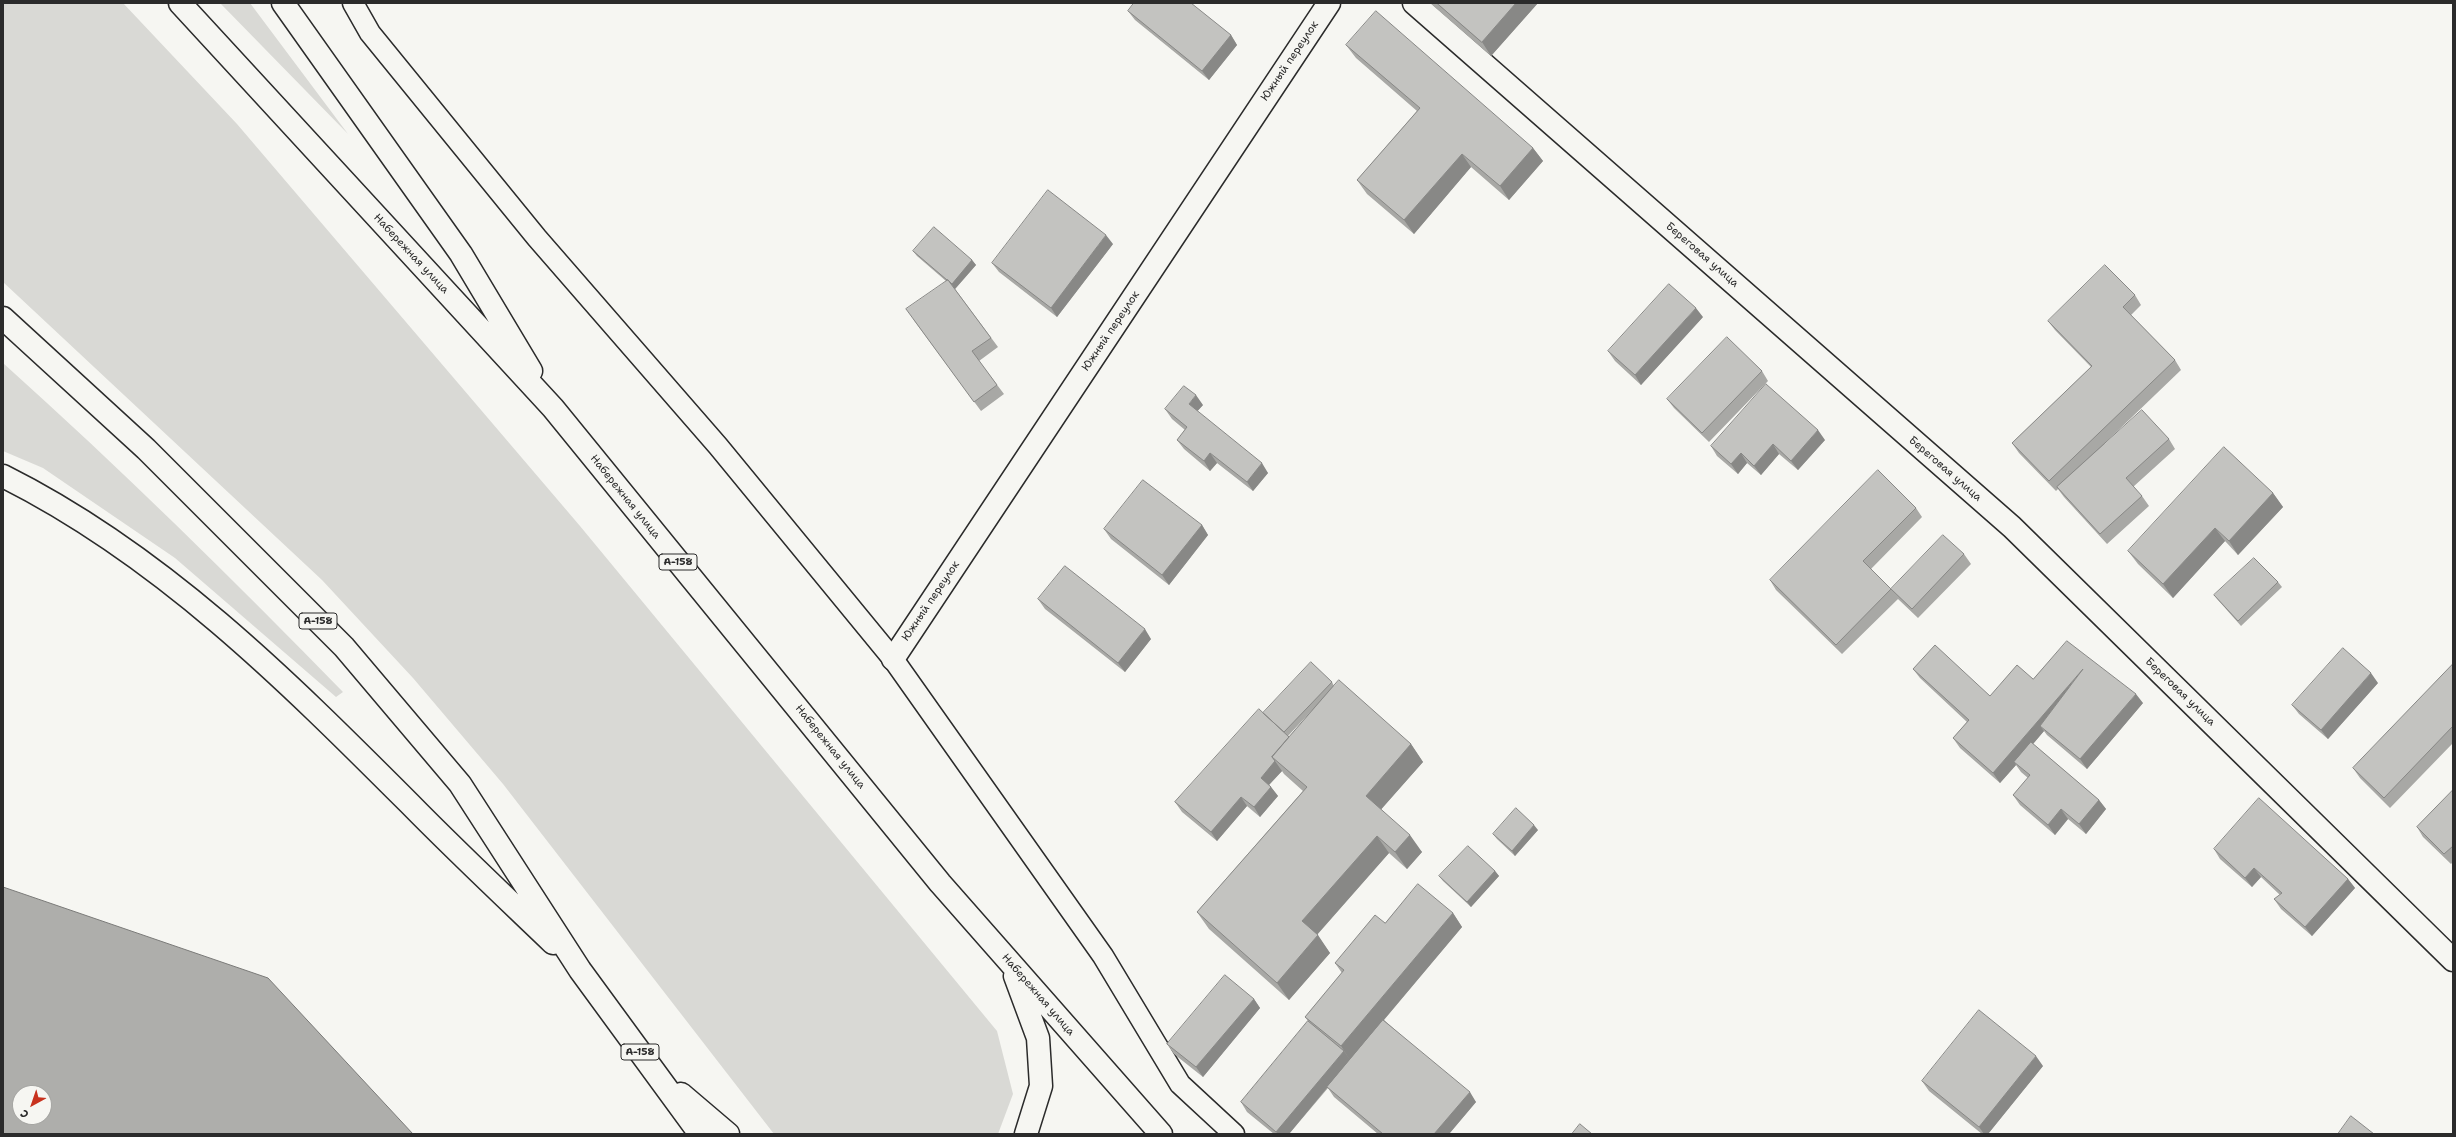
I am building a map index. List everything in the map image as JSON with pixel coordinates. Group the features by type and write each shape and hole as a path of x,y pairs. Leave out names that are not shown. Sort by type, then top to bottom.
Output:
{"main road":[{"name":"Набережная улица","path":"180,3 553,408 935,876 1161,1134"},
{"path":"283,3 461,254 553,408"},
{"name":"Южный переулок","path":"893,659 1329,3"},
{"name":"Береговая улица","path":"1414,3 2012,527 2453,960"},
{"name":"А-158","path":"3,318 146,449 344,648 460,784 580,970 700,1134"},
{"path":"3,476 52,501 117,542 177,588 225,629 308,702 580,970"},
{"path":"1012,965 1038,1045 1041,1086 1026,1134"},
{"path":"653,1070 728,1134"}],"lane":[{"path":"353,3 370,33 537,238 718,446 893,659 1103,956 1180,1084 1234,1134"}],"shaded area":[{"path":"3,3 123,3 237,124 580,526 997,1031 1013,1094 998,1134 774,1134 503,784 413,678 322,580 3,282"},
{"path":"220,3 250,3 348,134"},
{"path":"3,363 176,524 343,692 336,697 175,558 43,468 3,451"},
{"path":"3,887 268,978 413,1134 3,1134"}],"building":[{"path":"1134,3 1191,3 1231,35 1202,71 1128,11"},
{"path":"1437,3 1516,3 1482,42"},
{"path":"1376,11 1533,148 1500,186 1462,154 1404,220 1357,180 1420,108 1346,45"},
{"path":"1048,190 1106,235 1051,308 992,263"},
{"path":"934,227 972,260 952,284 913,251"},
{"path":"2105,265 2135,295 2123,307 2175,360 2049,481 2012,443 2092,366 2048,321"},
{"path":"948,280 991,338 972,351 997,385 974,402 906,309"},
{"path":"1669,284 1696,308 1635,375 1608,351"},
{"path":"1727,337 1762,371 1702,433 1667,399"},
{"path":"1766,384 1818,430 1791,461 1773,444 1754,466 1741,453 1731,464 1711,446"},
{"path":"1184,386 1196,395 1189,404 1262,463 1247,482 1210,453 1204,461 1177,440 1187,427 1165,409"},
{"path":"2142,410 2169,439 2126,478 2142,496 2100,534 2057,487"},
{"path":"2224,447 2273,493 2229,541 2215,528 2163,584 2128,551"},
{"path":"1878,470 1916,508 1863,561 1891,589 1836,645 1770,580"},
{"path":"1143,480 1202,525 1162,575 1104,529"},
{"path":"1943,535 1964,554 1912,609 1891,589"},
{"path":"2254,558 2278,582 2238,621 2214,595"},
{"path":"1065,566 1145,629 1118,663 1038,599"},
{"path":"2067,641 2136,694 2080,759 2040,726 2083,669 1993,773 1953,738 1969,720 1913,669 1935,645 1990,696 2017,665 2033,679"},
{"path":"2343,648 2371,673 2321,730 2292,705"},
{"path":"1311,662 1332,682 1284,732 1263,713"},
{"path":"2453,664 2453,726 2384,798 2353,768"},
{"path":"1339,680 1411,744 1366,796 1410,835 1395,852 1377,836 1302,921 1318,935 1277,983 1197,912 1307,787 1272,757"},
{"path":"1259,709 1289,737 1272,757 1275,761 1261,778 1271,787 1254,807 1241,797 1211,832 1175,802"},
{"path":"2031,742 2099,800 2079,824 2061,809 2048,825 2013,795 2030,775 2014,762"},
{"path":"2453,790 2453,846 2444,854 2417,827"},
{"path":"2259,798 2348,879 2305,927 2274,899 2282,893 2254,868 2245,878 2214,849"},
{"path":"1516,808 1534,825 1512,851 1493,834"},
{"path":"1468,846 1495,871 1467,902 1439,876"},
{"path":"1418,884 1453,913 1341,1046 1305,1017 1344,970 1335,963 1375,915 1385,923"},
{"path":"1225,975 1254,999 1196,1067 1167,1044"},
{"path":"1979,1010 2036,1056 1979,1127 1922,1081"},
{"path":"1383,1020 1470,1092 1434,1134 1383,1134 1327,1087"},
{"path":"1308,1021 1344,1051 1276,1132 1241,1102"},
{"path":"2351,1116 2374,1134 2338,1134"},
{"path":"1580,1124 1592,1134 1572,1134"}]}
